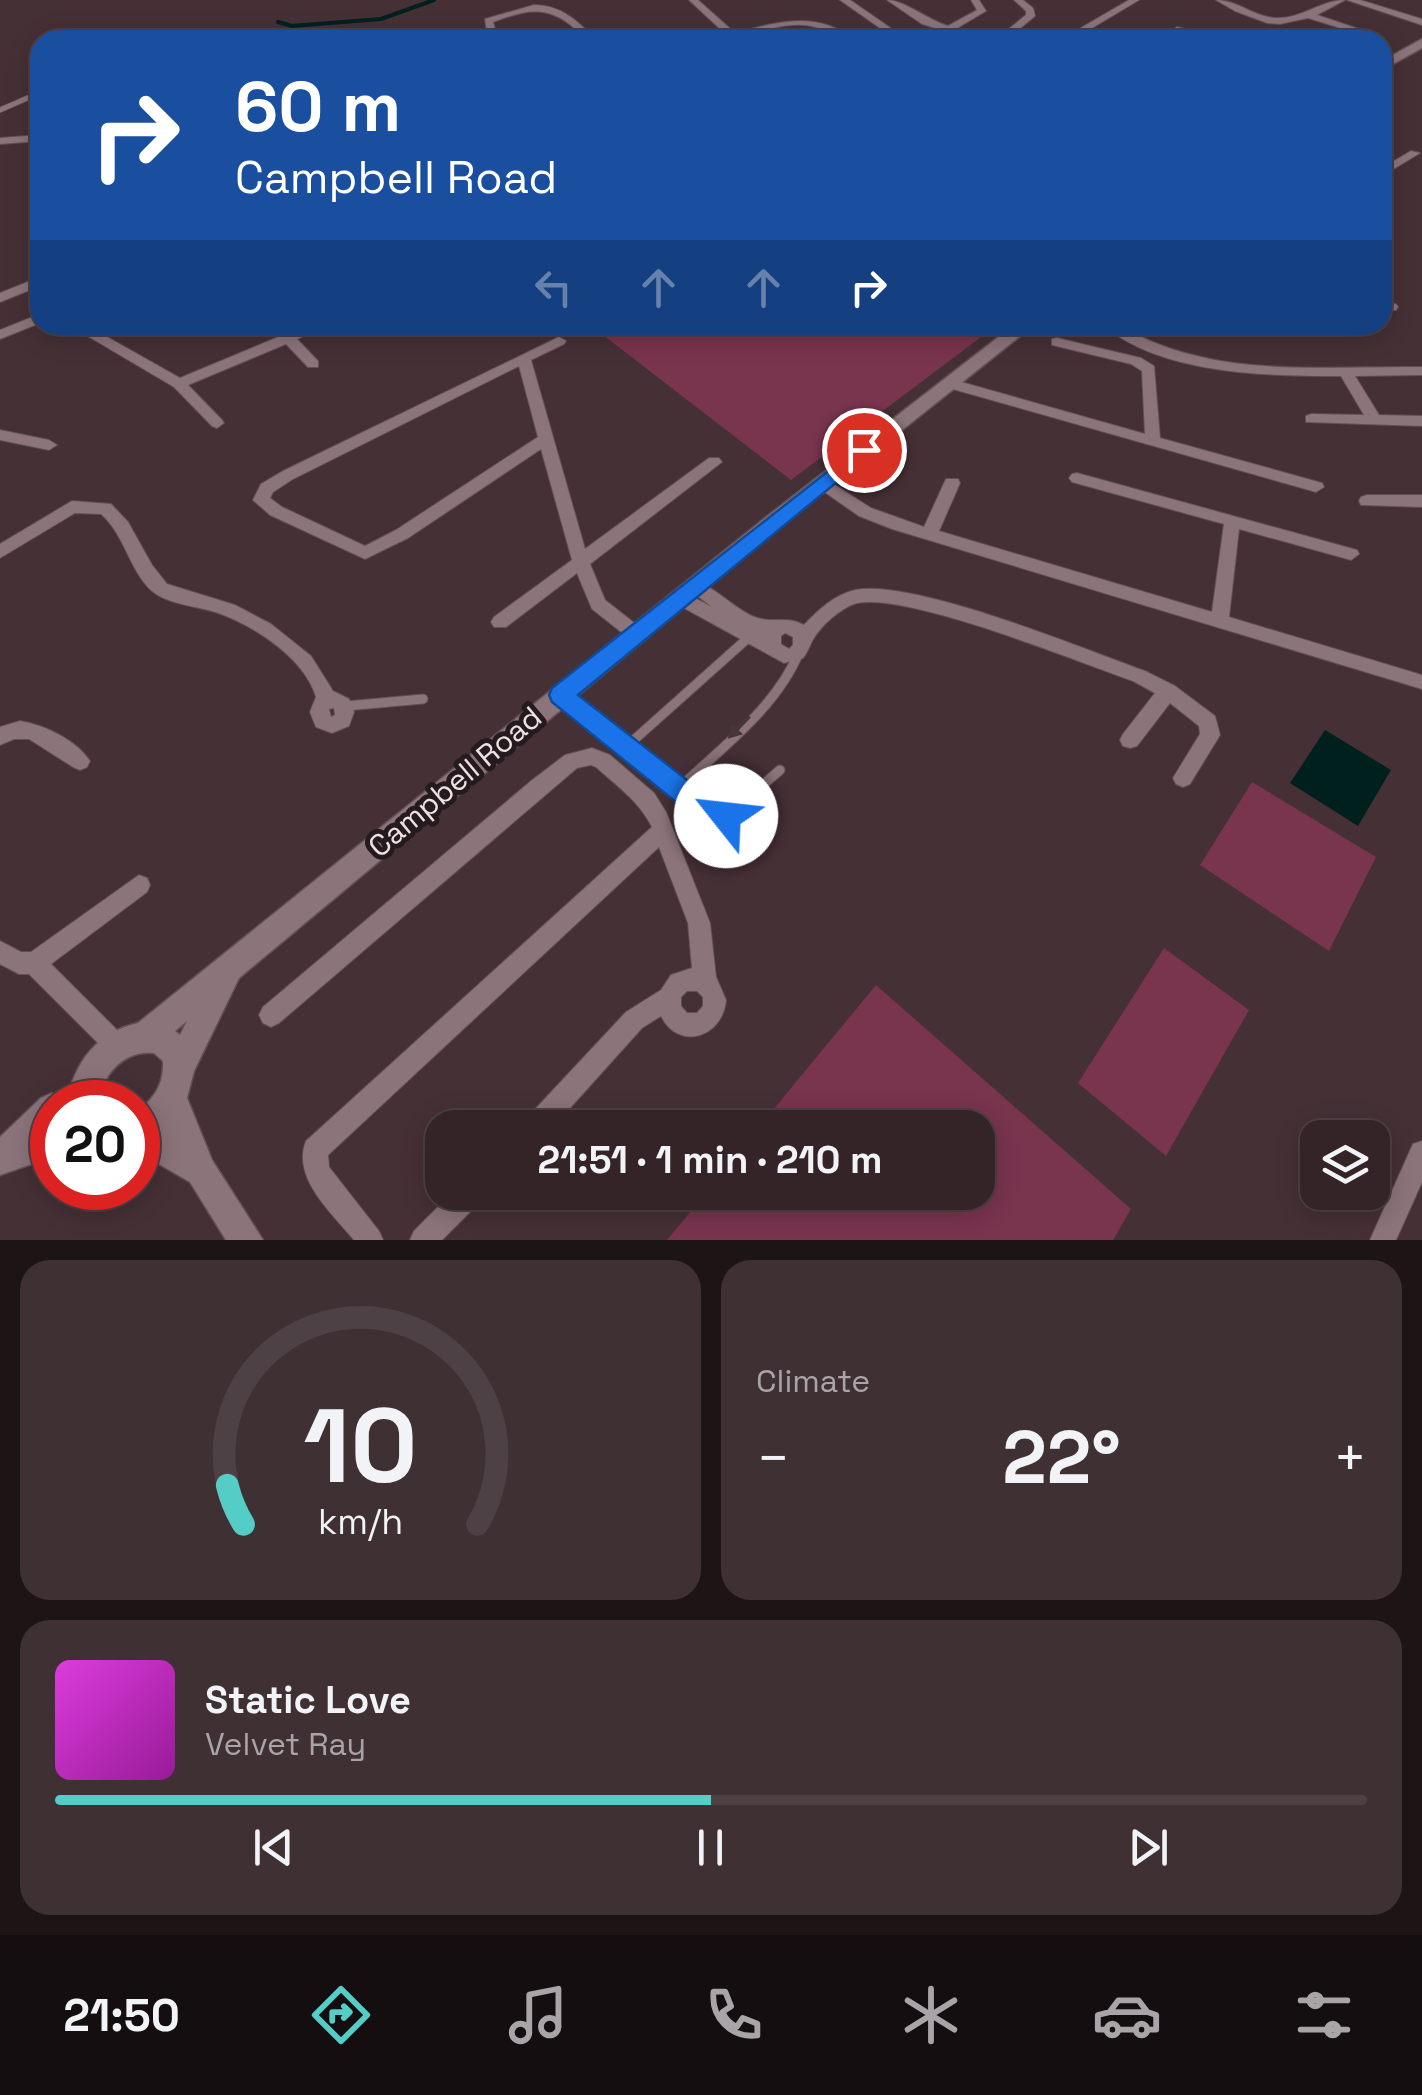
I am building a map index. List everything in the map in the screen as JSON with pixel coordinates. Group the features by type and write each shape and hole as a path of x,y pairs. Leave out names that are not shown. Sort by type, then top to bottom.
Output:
{"street":[{"path":"844,0 888,30"},
{"path":"891,0 924,22 949,29 982,11 976,0"},
{"path":"1017,30 1031,13 1018,0"},
{"path":"1082,30 1135,0"},
{"path":"1220,0 1266,22 1311,16 1341,0"},
{"path":"1351,0 1422,22"},
{"path":"700,2 727,30"},
{"path":"491,30 488,21 542,4 564,9 583,30"},
{"path":"1311,16 1356,30"},
{"path":"768,30 810,20 835,30"},
{"path":"1392,60 1422,43"},
{"path":"0,141 30,139"},
{"path":"1392,166 1414,152"},
{"path":"0,298 30,285"},
{"path":"0,335 30,322"},
{"path":"93,335 178,384 216,423"},
{"path":"178,384 295,335"},
{"name":"Campbell Road","path":"147,1035 1009,335"},
{"path":"1128,335 1175,358 1198,364 1422,370"},
{"path":"288,338 313,364"},
{"path":"543,441 402,534 366,553 276,511 262,500 267,488 288,475 559,341"},
{"path":"1056,342 1136,360 1149,369 1153,442"},
{"path":"524,360 543,441 580,560 598,604 636,634"},
{"path":"1345,370 1374,419"},
{"path":"946,383 1316,488"},
{"path":"1311,419 1420,424"},
{"path":"0,435 49,445"},
{"path":"500,622 714,462"},
{"path":"1077,478 1351,554"},
{"path":"929,535 952,483"},
{"path":"821,484 865,512 929,535 1421,682"},
{"path":"1367,501 1422,501"},
{"path":"0,552 72,507 82,504 105,508 125,530 153,582 161,589 238,614 258,627 311,670 337,704"},
{"path":"1220,621 1232,522"},
{"path":"688,592 746,622 792,636"},
{"path":"688,592 748,638 774,650 770,639 792,636 859,596 908,601 1139,676 1204,716 1210,728 1210,736 1183,778"},
{"path":"1130,740 1168,692"},
{"path":"0,737 18,727 29,729 80,761"},
{"path":"271,1015 572,761 592,756 647,799 664,830 698,924 705,982"},
{"path":"370,1240 317,1172 315,1150 664,830"},
{"path":"0,952 19,963 34,963 139,885"},
{"path":"34,963 117,1046"},
{"name":"Campbell Road","path":"176,1082 228,971"},
{"path":"552,1110 634,1020 670,997 680,982 705,982 711,988 714,1006 705,1021 696,1025 679,1021 670,1006 670,997"},
{"path":"82,1080 117,1046 147,1035 170,1044 176,1082 201,1172 246,1240"},
{"path":"89,1080 92,1070"},
{"path":"160,1112 176,1082"},
{"path":"0,1160 30,1131"},
{"path":"160,1146 201,1172"},
{"path":"0,1160 30,1149"},
{"path":"1383,1240 1422,1152"},
{"path":"423,1240 454,1210"}],"lane":[{"path":"0,110 30,97"},
{"path":"678,788 796,664 792,636"},
{"path":"626,747 748,638"},
{"path":"561,695 706,810 726,816 780,770"},
{"path":"337,704 423,699"}],"shaded area":[{"path":"603,335 984,335 791,480"},
{"path":"1252,782 1376,857 1329,951 1200,865"},
{"path":"1164,948 1249,1010 1166,1156 1078,1083"},
{"path":"876,985 1131,1209 1113,1240 667,1240 692,1210 995,1210 995,1110 773,1110"}],"water":[{"path":"1325,730 1391,770 1358,826 1290,783"}],"waterway":[{"path":"278,22 292,26 381,19 434,0"}],"route":[{"path":"726,816 706,810 561,695 864,450"}]}
